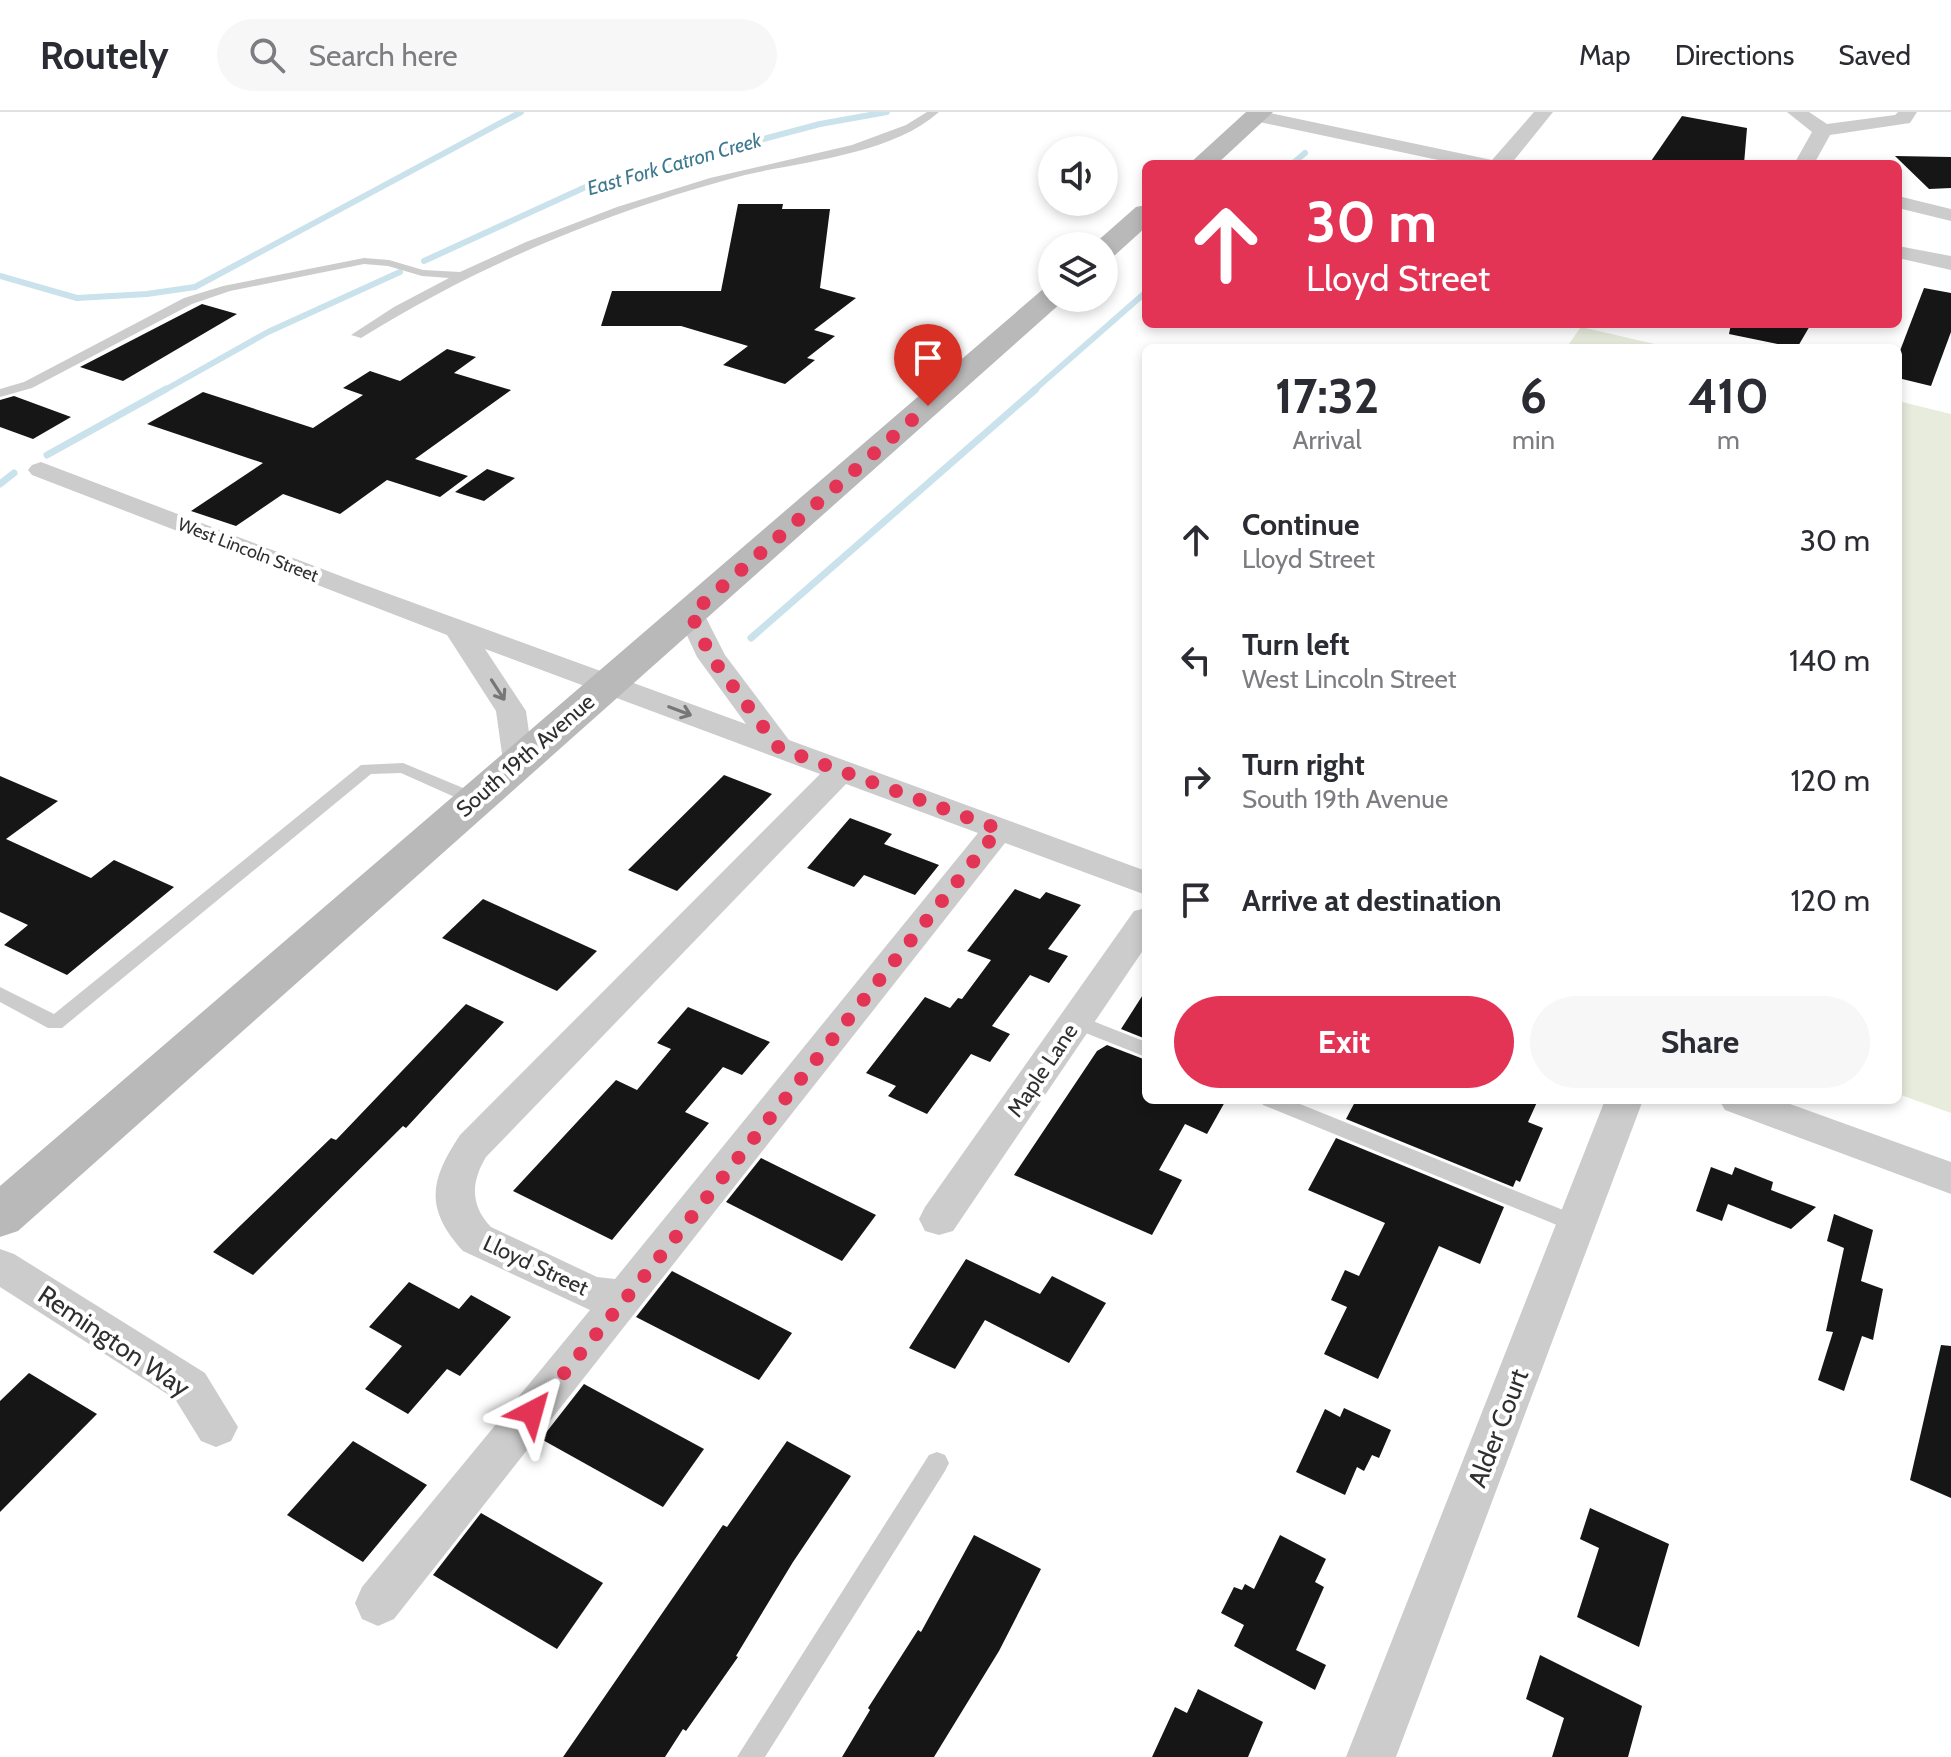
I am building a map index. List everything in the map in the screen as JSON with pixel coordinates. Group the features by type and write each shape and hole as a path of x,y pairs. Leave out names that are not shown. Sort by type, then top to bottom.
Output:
{"main road":[{"path":"1206,160 1252,113"},
{"path":"1118,238 1142,217"},
{"name":"South 19th Avenue","path":"0,1216 1038,308"}],"street":[{"path":"1503,160 1544,112"},
{"path":"1796,112 1823,130 1895,121 1903,119 1908,112"},
{"path":"1252,113 1467,160"},
{"path":"1806,160 1823,130"},
{"path":"1902,203 1951,215"},
{"path":"1902,253 1951,263"},
{"name":"West Lincoln Street","path":"41,470 349,589 1142,882"},
{"path":"691,614 711,657 779,748"},
{"path":"456,627 511,711 518,761"},
{"name":"Lloyd Street","path":"628,1293 608,1298 588,1292 477,1239 462,1223 454,1195 457,1171 473,1146 841,771"},
{"path":"378,1603 999,829"},
{"name":"Maple Lane","path":"939,1219 1142,926"},
{"name":"Alder Court","path":"1371,1757 1622,1104"},
{"path":"1749,1104 1951,1178"},
{"name":"Remington Way","path":"0,1266 190,1386 216,1427"}],"lane":[{"path":"357,335 413,299 464,275 637,204 718,179 885,137 934,112"},
{"path":"0,393 28,385 188,301 215,291 364,261 389,263 422,273 464,275"},
{"path":"413,299 426,284 422,273"},
{"path":"0,994 55,1023 367,769 403,768 474,799"},
{"path":"1075,1021 1142,1048"},
{"path":"1280,1104 1576,1224"},
{"path":"750,1757 937,1463"}],"shaded area":[{"path":"1580,328 1585,328 1655,344 1569,344"},
{"path":"1902,402 1951,414 1951,1113 1902,1095"}],"building":[{"path":"1682,116 1747,128 1744,160 1652,160"},
{"path":"1895,156 1951,157 1951,188 1929,189"},
{"path":"738,204 783,204 782,209 830,209 820,288 856,298 814,330 835,336 807,358 815,360 785,384 723,365 748,346 681,326 601,326 612,291 721,291"},
{"path":"1924,288 1951,293 1951,332 1931,386 1902,379 1902,346"},
{"path":"202,304 237,314 123,381 80,367"},
{"path":"1730,328 1809,328 1799,344 1778,344 1729,334"},
{"path":"447,349 476,357 454,373 511,390 415,459 468,476 440,497 387,480 340,514 283,494 236,526 191,511 263,463 147,424 203,392 313,428 363,395 343,388 370,371 400,381"},
{"path":"14,396 71,417 33,439 0,427 0,400"},
{"path":"487,469 515,478 484,501 455,492"},
{"path":"724,775 772,794 677,891 628,870"},
{"path":"0,776 58,801 6,839 91,878 114,860 174,887 67,975 4,945 28,925 0,912"},
{"path":"850,818 892,834 884,844 939,865 915,895 864,875 854,887 807,868"},
{"path":"1015,889 1040,899 1046,892 1081,905 1048,949 1068,956 1049,983 1030,975 992,1026 1010,1034 990,1062 971,1054 927,1114 888,1096 896,1086 866,1073 925,997 950,1008 958,998 962,999 991,960 967,951"},
{"path":"483,899 597,951 557,991 442,938"},
{"path":"1142,996 1142,1037 1121,1029"},
{"path":"466,1004 504,1022 406,1128 403,1126 253,1275 213,1252 331,1138 336,1140"},
{"path":"688,1007 770,1042 742,1075 723,1067 685,1112 709,1123 612,1240 513,1191 616,1080 637,1090 671,1049 657,1043"},
{"path":"1107,1045 1142,1058 1142,1104 1224,1104 1207,1134 1185,1124 1159,1170 1182,1180 1152,1235 1014,1175 1097,1051"},
{"path":"1354,1104 1536,1104 1528,1122 1543,1128 1520,1182 1516,1180 1513,1187 1346,1119"},
{"path":"1336,1138 1504,1207 1480,1264 1439,1246 1378,1379 1324,1354 1347,1307 1331,1300 1345,1270 1359,1276 1385,1223 1308,1190"},
{"path":"761,1158 876,1215 842,1261 726,1202"},
{"path":"1711,1167 1732,1175 1735,1167 1773,1182 1771,1190 1816,1207 1791,1229 1728,1204 1722,1221 1696,1211"},
{"path":"1834,1214 1873,1230 1861,1281 1883,1289 1873,1340 1862,1336 1844,1391 1818,1380 1833,1332 1826,1331 1844,1248 1827,1241"},
{"path":"966,1259 1040,1294 1052,1276 1106,1303 1069,1363 985,1320 955,1369 909,1348"},
{"path":"672,1271 792,1333 759,1380 636,1317"},
{"path":"409,1282 459,1309 471,1295 511,1317 460,1376 447,1369 408,1414 365,1389 402,1346 369,1327"},
{"path":"1941,1345 1951,1346 1951,1498 1910,1480"},
{"path":"29,1373 97,1414 0,1512 0,1401"},
{"path":"584,1384 704,1449 663,1507 541,1439"},
{"path":"1344,1408 1391,1430 1379,1458 1372,1455 1364,1471 1357,1467 1345,1495 1296,1472 1325,1409 1340,1417"},
{"path":"353,1441 427,1485 363,1562 287,1515"},
{"path":"787,1441 851,1476 793,1562 738,1657 686,1731 683,1729 665,1757 563,1757 723,1525 727,1527"},
{"path":"1590,1508 1669,1544 1639,1647 1577,1617 1599,1548 1580,1539"},
{"path":"481,1513 603,1583 557,1649 433,1575"},
{"path":"974,1535 1041,1569 999,1651 934,1757 842,1757 870,1710 868,1708 918,1630 921,1632"},
{"path":"1280,1535 1326,1559 1315,1582 1324,1587 1296,1650 1326,1665 1315,1690 1234,1646 1244,1625 1221,1613 1234,1587 1242,1590 1245,1584 1254,1589"},
{"path":"1540,1655 1642,1706 1628,1757 1552,1757 1564,1718 1526,1699"},
{"path":"1198,1689 1263,1722 1248,1757 1152,1757 1175,1707 1187,1713"}],"waterway":[{"path":"0,276 77,298 147,294 195,287 521,112"},
{"name":"East Fork Catron Creek","path":"424,261 590,185 820,124 887,112"},
{"path":"1297,160 1305,153"},
{"name":"East Fork Catron Creek","path":"163,391 268,332 400,272"},
{"path":"1033,391 1142,296"},
{"name":"East Fork Catron Creek","path":"47,455 166,389"},
{"path":"751,638 1036,389"},
{"name":"East Fork Catron Creek","path":"0,484 14,473"}],"route":[{"path":"532,1412 651,1268 999,829 779,748 711,657 691,614 928,406"}]}
